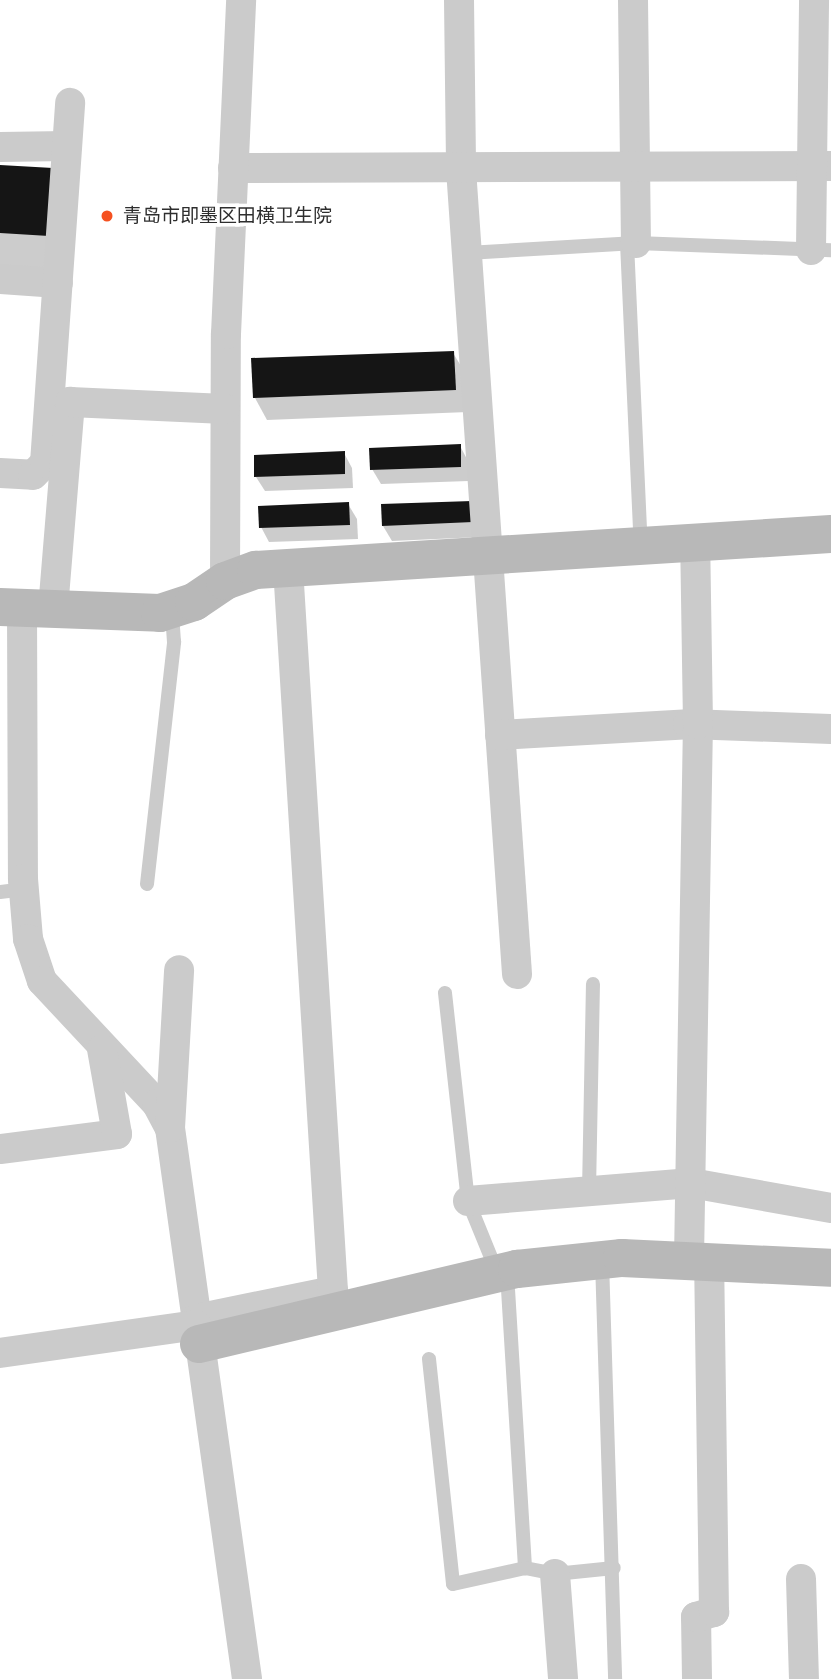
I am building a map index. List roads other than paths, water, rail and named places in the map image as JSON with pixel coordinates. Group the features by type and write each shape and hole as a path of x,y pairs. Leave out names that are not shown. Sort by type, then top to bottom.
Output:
{"street":[{"path":"225,581 225,409 241,0"},
{"path":"459,0 461,169 517,974"},
{"path":"632,243 636,168 633,0"},
{"path":"814,0 822,166 821,250"},
{"path":"0,473 33,475 45,463 70,103"},
{"path":"0,147 67,146"},
{"path":"233,167 461,169 822,166"},
{"path":"0,279 58,283"},
{"path":"170,1128 157,1104 102,1049 42,981 12,890 25,608 70,402 225,409"},
{"path":"25,608 160,613 194,602 225,581 256,570 831,534"},
{"path":"695,543 698,724 690,1221 699,1259 713,1612 696,1617 697,1679"},
{"path":"197,1329 333,1291 288,568"},
{"path":"500,735 698,724 831,729"},
{"path":"179,970 170,1128 247,1679"},
{"path":"0,1149 117,1134 102,1049"},
{"path":"468,1200 691,1183 831,1208"},
{"path":"0,1353 197,1329 494,1260 699,1259 831,1268"},
{"path":"555,1574 563,1679"},
{"path":"801,1579 804,1679"}],"lane":[{"path":"632,243 641,546"},
{"path":"467,253 632,243 821,250"},
{"path":"147,884 174,642 172,609"},
{"path":"589,1191 593,984"},
{"path":"445,993 468,1200 494,1260 525,1568"},
{"path":"602,1260 614,1568 615,1679"},
{"path":"429,1359 453,1584 525,1568 555,1574 614,1568"}],"place":[{"name":"青岛市即墨区田横卫生院","path":"107,216"}]}
